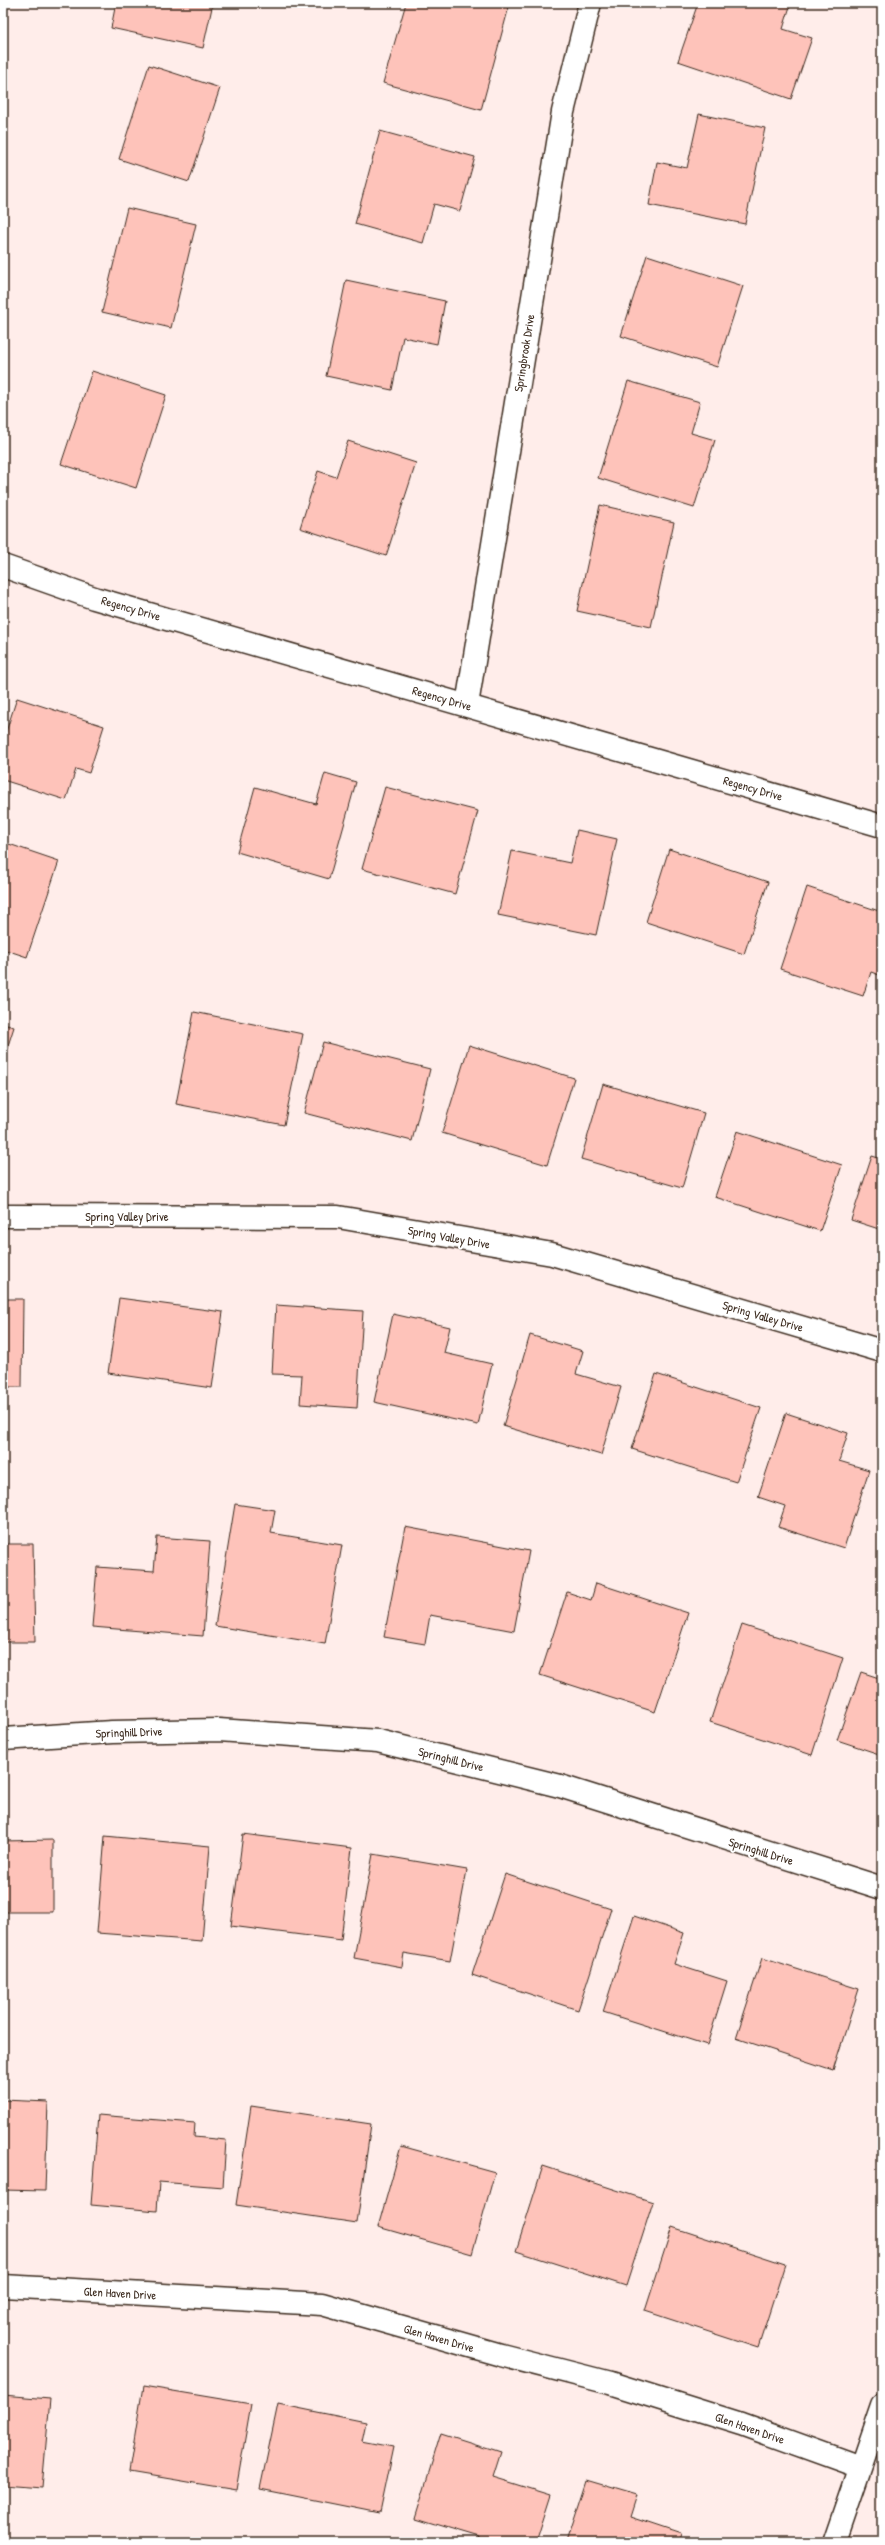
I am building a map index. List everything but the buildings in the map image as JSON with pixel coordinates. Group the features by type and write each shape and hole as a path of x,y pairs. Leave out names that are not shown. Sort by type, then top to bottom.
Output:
{"street":[{"name":"Springbrook Drive","path":"467,705 562,112 590,3"},
{"name":"Regency Drive","path":"3,566 94,598 882,826"},
{"name":"Spring Valley Drive","path":"3,1216 338,1217 552,1254 882,1351"},
{"name":"Springhill Drive","path":"3,1738 112,1732 219,1730 378,1741 560,1786 882,1888"},
{"name":"Glen Haven Drive","path":"3,2286 322,2304 501,2355 610,2383 741,2424 860,2467"},
{"path":"835,2542 860,2467 881,2412"}]}
